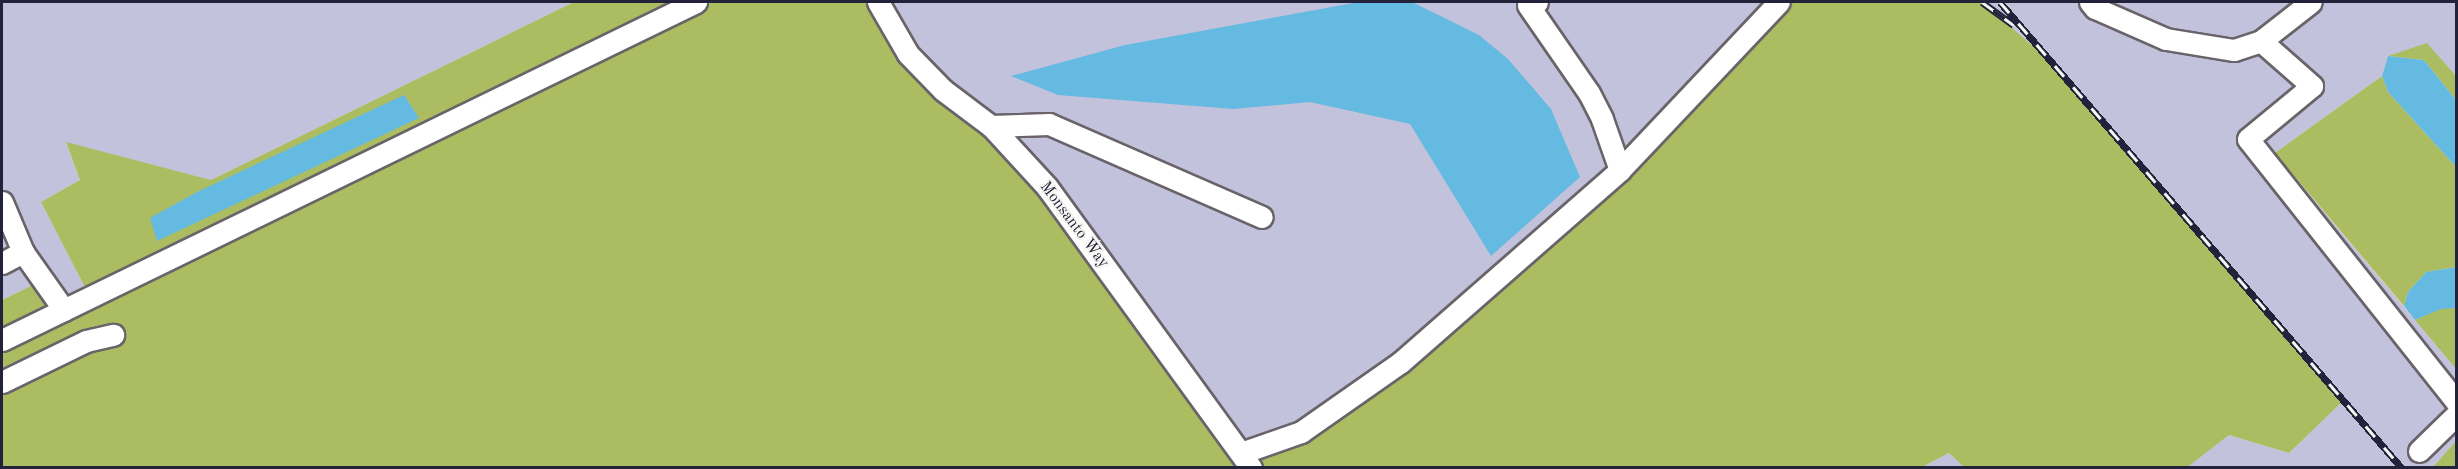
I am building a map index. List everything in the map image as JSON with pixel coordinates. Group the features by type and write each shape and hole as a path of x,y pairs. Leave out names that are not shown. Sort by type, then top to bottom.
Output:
{"street":[{"path":"2,340 696,2"},
{"name":"Monsanto Way","path":"878,2 908,54 943,90 992,126 1047,187 1246,460"},
{"path":"1537,2 1528,5 1589,93 1620,170"},
{"path":"1246,460 1301,432 1401,362 1620,170 1779,2"},
{"path":"2090,2 2095,8 2166,39 2234,50 2261,41 2311,2"},
{"path":"2261,41 2312,86 2248,140 2457,401"},
{"path":"992,126 1049,124 1262,218"},
{"path":"2,202 23,252 64,310"},
{"path":"2,263 23,252"},
{"path":"2,382 86,341 113,335"},
{"path":"2419,451 2457,415"}],"shaded area":[{"path":"2,2 574,2 211,180 66,143 80,180 41,202 90,297 64,310 43,280 2,300"},
{"path":"878,2 1779,2 1620,170 1301,432 1241,453 943,90"},
{"path":"1982,2 2456,2 2456,76 2427,44 2388,56 2382,76 2275,153 2456,369 2456,441 2433,467 2402,467 2391,455 2399,467 2186,467 2229,435 2289,453 2344,400 2064,73"},
{"path":"1949,453 1964,467 1920,468"}],"green space":[{"path":"574,2 878,2 908,54 991,126 1241,453 1301,432 1620,170 1779,2 1982,2 2064,73 2344,400 2289,453 2229,435 2186,468 1964,467 1949,453 1920,468 2,468 2,300 43,280 64,310 90,297 41,202 80,180 66,142 211,180"},
{"path":"2427,43 2456,76 2456,100 2424,60 2388,56"},
{"path":"2382,76 2388,92 2456,167 2456,267 2426,272 2408,292 2404,306 2275,153"},
{"path":"2441,308 2456,308 2456,369 2415,320"},
{"path":"2456,441 2456,467 2433,467"}],"water":[{"path":"1359,2 1412,2 1479,35 1508,59 1551,109 1580,177 1491,256 1410,124 1310,102 1233,109 1058,95 1011,76 1125,45"},
{"path":"2388,56 2424,60 2456,100 2456,167 2388,92 2382,76"},
{"path":"404,95 419,118 157,241 150,218 197,192"},
{"path":"2456,267 2456,308 2441,309 2415,320 2404,306 2408,292 2426,272"}],"railway":[{"path":"1982,2 2014,25"},
{"path":"2000,2 2402,468"}]}
